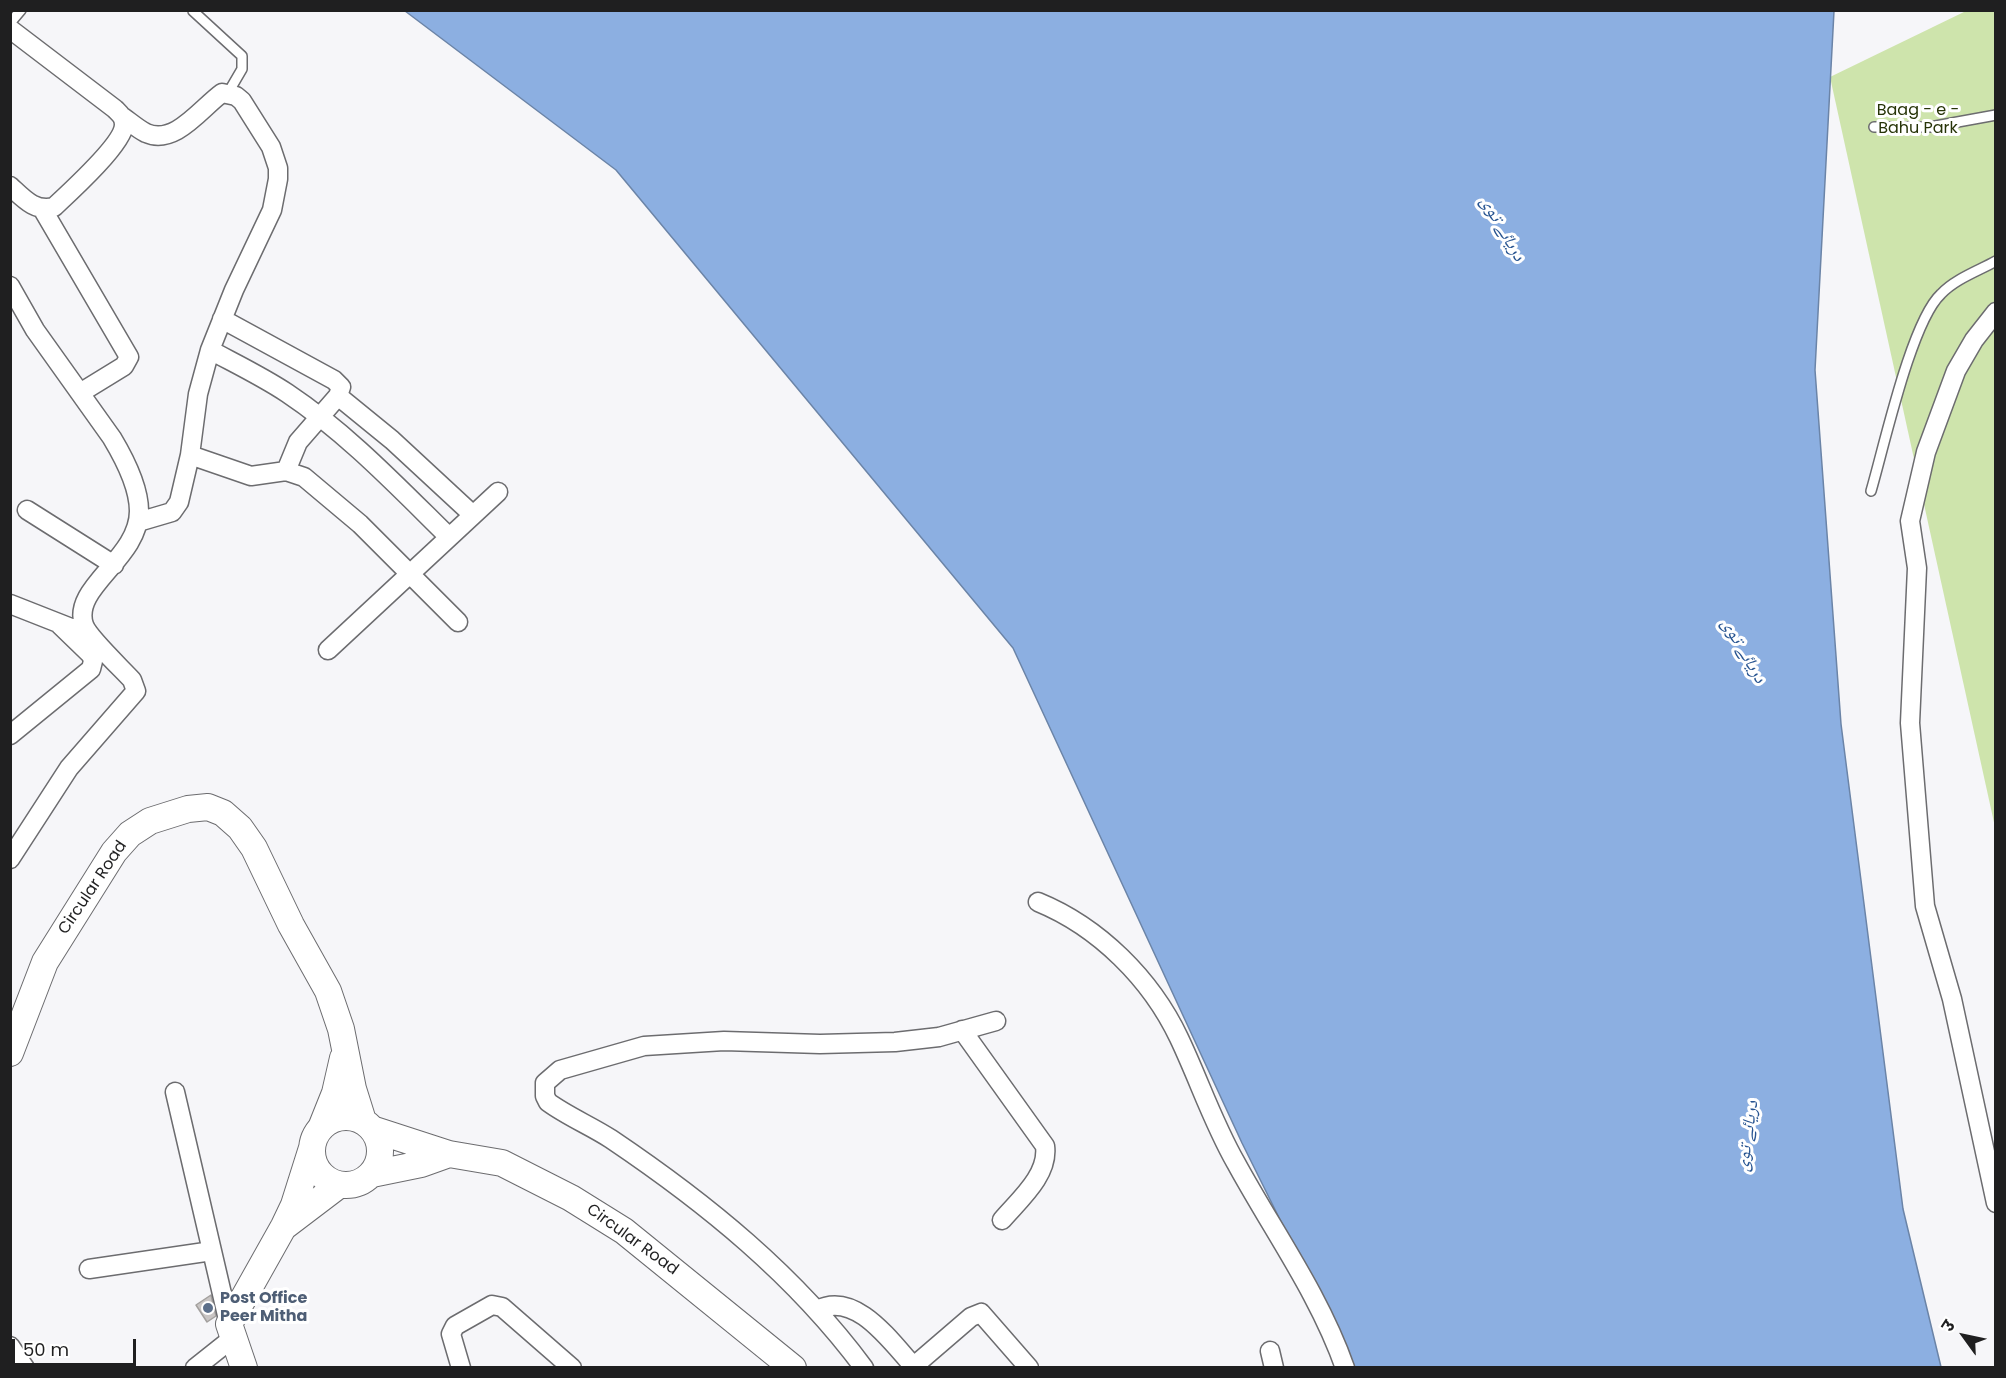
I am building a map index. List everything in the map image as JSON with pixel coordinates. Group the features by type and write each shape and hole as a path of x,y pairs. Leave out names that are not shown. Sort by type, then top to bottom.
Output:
{"main road":[{"name":"Circular Road","path":"10,1053 45,962 114,852 130,834 150,821 188,809 208,807 223,813 240,828 259,857 291,926 328,991 341,1029 344,1052 368,1125 449,1154 486,1159 518,1169 598,1214 688,1282 793,1368"},
{"path":"244,1368 232,1331 294,1205 316,1138 335,1093 344,1052"},
{"path":"372,1174 380,1152 368,1125 352,1117 340,1117 316,1138 313,1161 318,1172 327,1180 339,1185 351,1186 372,1174 421,1164 449,1154"},
{"path":"284,1226 339,1185"}],"street":[{"path":"10,29 146,133 167,135 179,129 222,93 228,93 242,101 271,147 278,168 272,210 210,350 198,394 190,454 176,508 163,516 138,522"},
{"path":"43,210 54,207 65,197 117,142 124,127 123,117"},
{"path":"10,186 24,199 43,210 129,357 124,366 80,393"},
{"path":"10,286 35,330 122,454 137,497 138,522 131,542 85,600 81,612 87,631 136,686 133,696 69,768 10,859"},
{"path":"1995,312 1974,340 1956,371 1926,452 1910,521 1917,568 1910,723 1925,906 1952,999 1995,1203"},
{"path":"222,319 334,380 340,387 338,396 298,442 286,471"},
{"path":"210,350 285,392 320,417 381,470 449,537"},
{"path":"338,396 392,440 473,515"},
{"path":"190,454 251,476 294,471 317,485 458,622"},
{"path":"328,650 498,492"},
{"path":"27,510 114,565"},
{"path":"10,604 60,625 87,631"},
{"path":"10,735 91,669 93,661 91,655 60,625"},
{"path":"1038,902 1067,914 1089,929 1137,974 1162,1009 1179,1037 1234,1160 1308,1284 1345,1368"},
{"path":"864,1368 817,1310 775,1265 671,1182 609,1138 548,1102 544,1096 545,1083 560,1070 644,1046 724,1041 820,1044 895,1042 939,1037 996,1021"},
{"path":"962,1030 1045,1146 1046,1155 1042,1169 1002,1220"},
{"path":"176,1092 232,1331 195,1368"},
{"path":"89,1269 212,1251"},
{"path":"817,1310 832,1304 850,1306 869,1321 914,1367 971,1317 981,1313 1029,1368"},
{"path":"461,1368 451,1334 455,1326 492,1305 502,1307 572,1368"},
{"path":"10,1346 25,1368"}],"lane":[{"path":"10,22 21,10"},
{"path":"193,11 242,56 242,69 228,93"},
{"path":"1874,127 1930,127 1995,115"},
{"path":"1871,491 1904,375 1926,313 1941,293 1950,286 1995,261"}],"green space":[{"name":"Baag - e - Bahu Park","path":"1966,11 1995,11 1995,827 1830,77"}],"water":[{"name":"دریائے توی","path":"405,11 1834,11 1815,370 1841,724 1903,1209 1941,1367 1353,1367 1242,1143 1013,648 616,170"}],"building":[{"path":"211,1295 216,1316 207,1322 196,1305"}],"place":[{"name":"Post Office Peer Mitha","path":"208,1308"}]}
